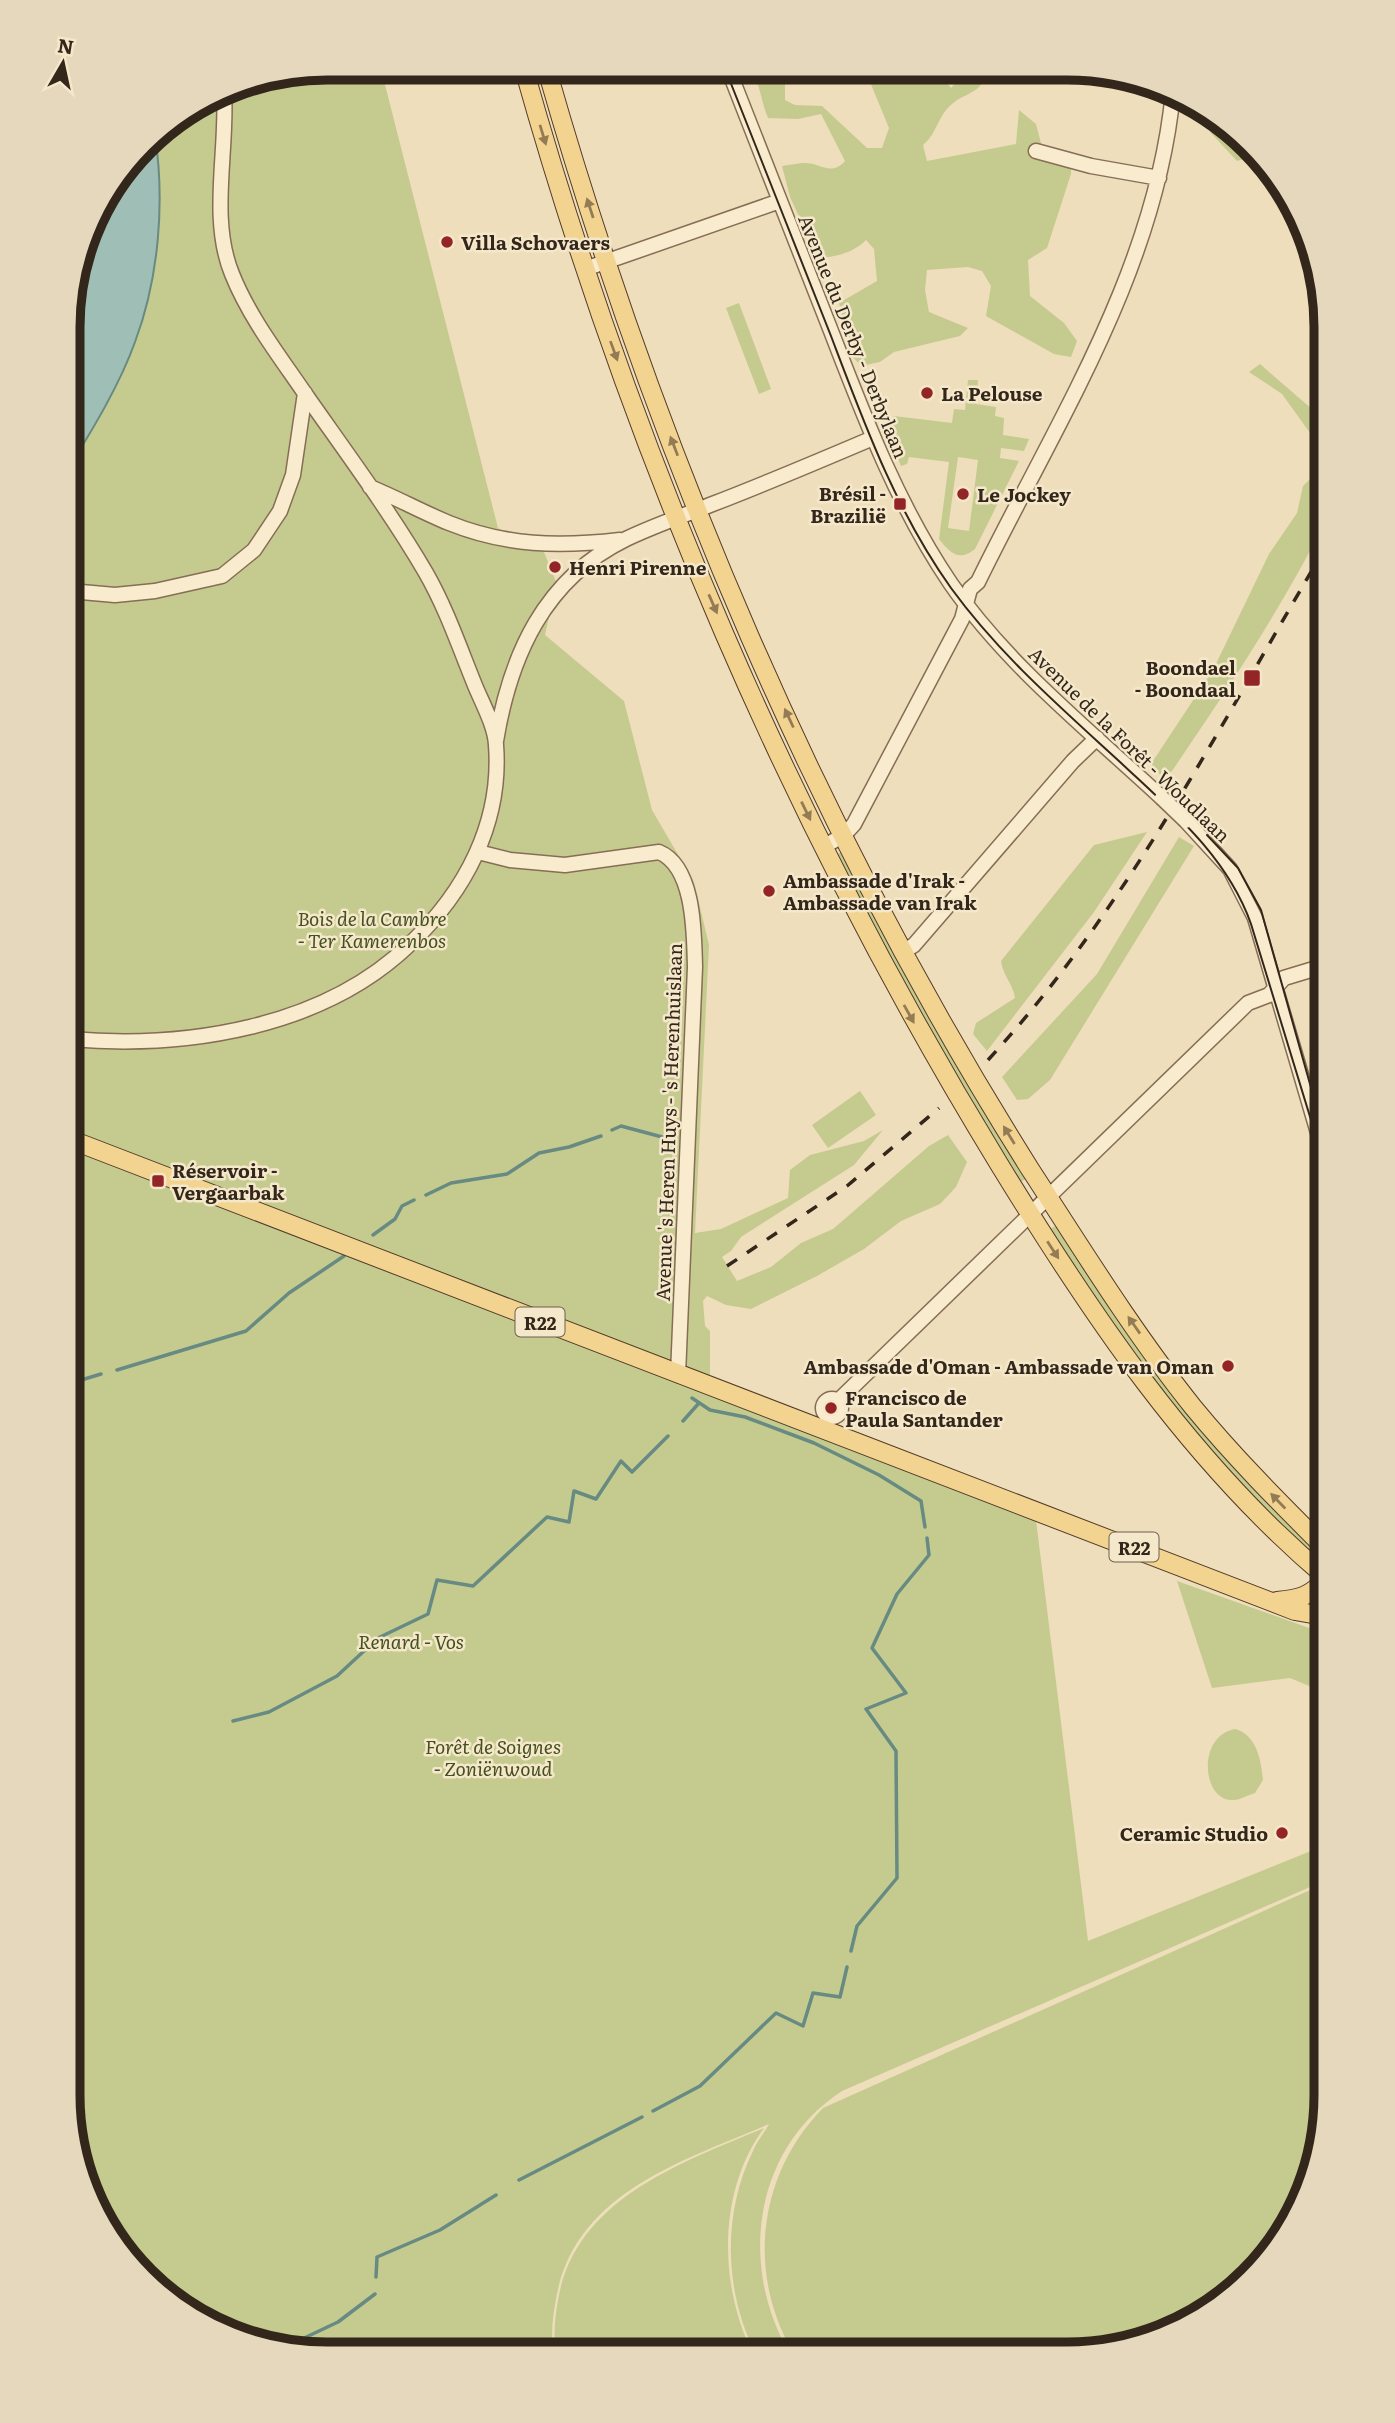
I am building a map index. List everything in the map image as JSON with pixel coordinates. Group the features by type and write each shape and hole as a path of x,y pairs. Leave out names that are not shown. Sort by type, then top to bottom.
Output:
{"main road":[{"path":"528,81 585,269 676,519 751,694 877,956 921,1034 1085,1298 1180,1428 1264,1521 1314,1567"},
{"path":"550,81 607,262 699,509 772,681 844,835 903,952 962,1058 1048,1197 1191,1404 1230,1451 1314,1537"},
{"name":"R22","path":"80,1143 1295,1611 1314,1614"},
{"name":"R22","path":"1273,1601 1301,1599 1314,1593"}],"street":[{"name":"Avenue du Derby - Derbylaan","path":"733,80 873,438 914,525 966,604"},
{"path":"224,103 222,214 225,255 237,288 251,314 427,575 454,632 496,742"},
{"path":"823,848 844,835 854,824 962,619 970,589 978,582 1122,293 1159,178 1171,103"},
{"path":"1036,151 1091,166 1159,178"},
{"path":"585,269 780,201"},
{"path":"80,592 115,595 155,592 222,576 254,550 280,511 293,475 305,393"},
{"path":"80,1039 158,1041 259,1025 315,1005 381,968 405,948 447,904 478,852 492,796 503,698 520,650 542,612 580,571 625,540 873,438"},
{"path":"370,487 447,522 507,541 569,545 625,540"},
{"path":"569,545 580,571"},
{"name":"Avenue de la Forêt - Woudlaan","path":"966,604 1018,664 1186,821 1223,861 1243,890 1255,918 1314,1119"},
{"path":"903,952 914,945 1073,761 1097,738"},
{"name":"Avenue 's Heren Huys - 's Herenhuislaan","path":"478,852 510,860 565,865 659,852 666,855 680,874 691,902 695,967 678,1375"},
{"path":"839,1400 1248,1003 1269,995 1284,978 1314,969"},
{"path":"1304,1527 1314,1528"}],"green space":[{"path":"785,80 785,100 795,105 822,106 867,148 882,148 889,128 869,80 920,80 928,83 945,80 951,88 958,80 983,80 977,89 947,108 923,145 927,161 1016,144 1019,110 1036,124 1043,151 1071,163 1071,174 1047,248 1028,260 1030,296 1064,323 1077,341 1071,357 1054,354 986,316 991,286 982,271 968,267 927,270 925,290 929,312 968,328 960,336 894,352 880,362 861,366 852,356 839,303 877,281 874,249 866,240 844,254 818,258 790,197 782,166 806,163 836,168 845,161 821,114 798,119 768,118 757,82"},
{"path":"311,81 384,81 498,528 544,552 563,599 549,617 545,635 624,701 652,810 694,882 709,945 695,1233 721,1229 788,1198 790,1170 810,1155 864,1141 883,1130 854,1165 741,1237 731,1251 722,1257 737,1281 771,1267 801,1243 833,1229 929,1146 948,1135 967,1162 956,1187 940,1204 901,1221 864,1249 817,1276 751,1309 726,1305 707,1296 703,1301 705,1326 710,1331 710,1386 1035,1512 1088,1941 1314,1850 1314,1885 842,2091 812,2115 789,2144 773,2176 763,2211 760,2247 764,2284 774,2320 784,2342 750,2342 738,2305 731,2253 736,2201 743,2175 769,2124 670,2167 639,2184 611,2205 587,2229 568,2259 557,2294 552,2342 311,2342 263,2334 218,2317 190,2301 165,2281 122,2233 99,2190 85,2144 81,2112 81,311 85,279 99,233 122,190 153,153 190,122 233,99 279,85"},
{"path":"1208,125 1247,158 1237,161 1210,132"},
{"path":"739,303 771,389 759,394 726,308"},
{"path":"1260,364 1314,410 1314,542 1253,648 1172,771 1163,778 1151,764 1213,670 1269,554 1297,513 1303,486 1310,479 1310,433 1282,394 1249,372"},
{"path":"968,380 978,380 976,404 996,407 995,416 1004,418 1003,435 1029,439 1024,451 1001,448 1000,458 1019,461 975,549 959,555 951,552 939,539 949,462 909,457 907,464 901,466 883,422 894,416 952,423 954,409 965,410","holes":["958,457 978,460 969,531 948,528"]},
{"path":"1147,832 1094,912 987,1051 973,1034 976,1023 1015,998 1001,961 1094,845"},
{"path":"1179,837 1194,846 1050,1080 1028,1099 1017,1100 1002,1077 1097,974"},
{"path":"844,851 1029,1177 1017,1184 978,1120 835,855"},
{"path":"860,1091 876,1115 828,1148 812,1125"},
{"path":"1060,1223 1100,1284 1314,1545 1314,1549 1308,1555 1248,1498 1164,1400 1047,1231"},
{"path":"1177,1581 1314,1630 1314,1688 1290,1678 1212,1688"},
{"path":"1235,1729 1253,1742 1263,1780 1255,1793 1234,1800 1223,1798 1215,1791 1208,1768 1214,1743 1222,1734"},
{"path":"1314,1888 1314,2112 1310,2144 1296,2190 1273,2233 1242,2270 1205,2301 1162,2324 1116,2338 1084,2342 788,2342 769,2291 765,2258 766,2226 784,2163 801,2134 823,2108"},
{"path":"764,2128 749,2153 738,2181 728,2240 734,2299 748,2342 555,2342 558,2300 568,2265 586,2235 609,2210 636,2189 699,2155"}],"water":[{"path":"157,150 158,240 150,292 129,358 80,449 80,327 85,279 106,218 122,190"}],"waterway":[{"path":"612,1130 621,1126 666,1138"},
{"path":"426,1195 451,1183 507,1174 539,1153 569,1147 601,1136"},
{"path":"373,1235 395,1219 402,1206 414,1200"},
{"path":"117,1370 246,1331 289,1293 344,1256"},
{"path":"80,1380 101,1374"},
{"path":"692,1398 710,1410 745,1417 814,1443 879,1475 921,1501 925,1527"},
{"path":"683,1421 699,1403"},
{"path":"233,1721 269,1712 337,1676 378,1638 428,1614 437,1580 473,1586 547,1517 569,1522 574,1491 596,1499 621,1461 632,1472 668,1436"},
{"path":"851,1951 857,1926 897,1878 896,1751 866,1709 906,1693 872,1648 897,1594 929,1555 927,1538"},
{"path":"653,2111 700,2086 776,2013 803,2026 813,1993 840,1997 847,1967"},
{"path":"519,2180 642,2117"},
{"path":"376,2277 377,2257 440,2230 496,2195"},
{"path":"299,2340 338,2322 375,2294"}],"tram line":[{"path":"730,80 869,434 931,559 970,612 1010,658 1178,816 1228,877 1251,924 1314,1130"},
{"path":"1207,835 1238,868 1261,910 1314,1098"}],"railway":[{"path":"988,1060 1038,1001 1129,877 1171,812 1314,567"},
{"path":"727,1266 847,1186 939,1108"}],"place":[{"name":"Villa Schovaers","path":"447,242"},
{"name":"La Pelouse","path":"927,393"},
{"name":"Le Jockey","path":"963,494"},
{"name":"Brésil - Brazilië","path":"900,504"},
{"name":"Henri Pirenne","path":"555,567"},
{"name":"Boondael - Boondaal","path":"1252,678"},
{"name":"Ambassade d'Irak - Ambassade van Irak","path":"769,891"},
{"name":"Réservoir - Vergaarbak","path":"158,1181"},
{"name":"Ambassade d'Oman - Ambassade van Oman","path":"1228,1366"},
{"name":"Francisco de Paula Santander","path":"831,1408"},
{"name":"Ceramic Studio","path":"1282,1833"}],"park label":[{"name":"Bois de la Cambre - Ter Kamerenbos","path":"372,929"},
{"name":"Renard - Vos","path":"411,1641"},
{"name":"Forêt de Soignes - Zoniënwoud","path":"493,1757"}]}
